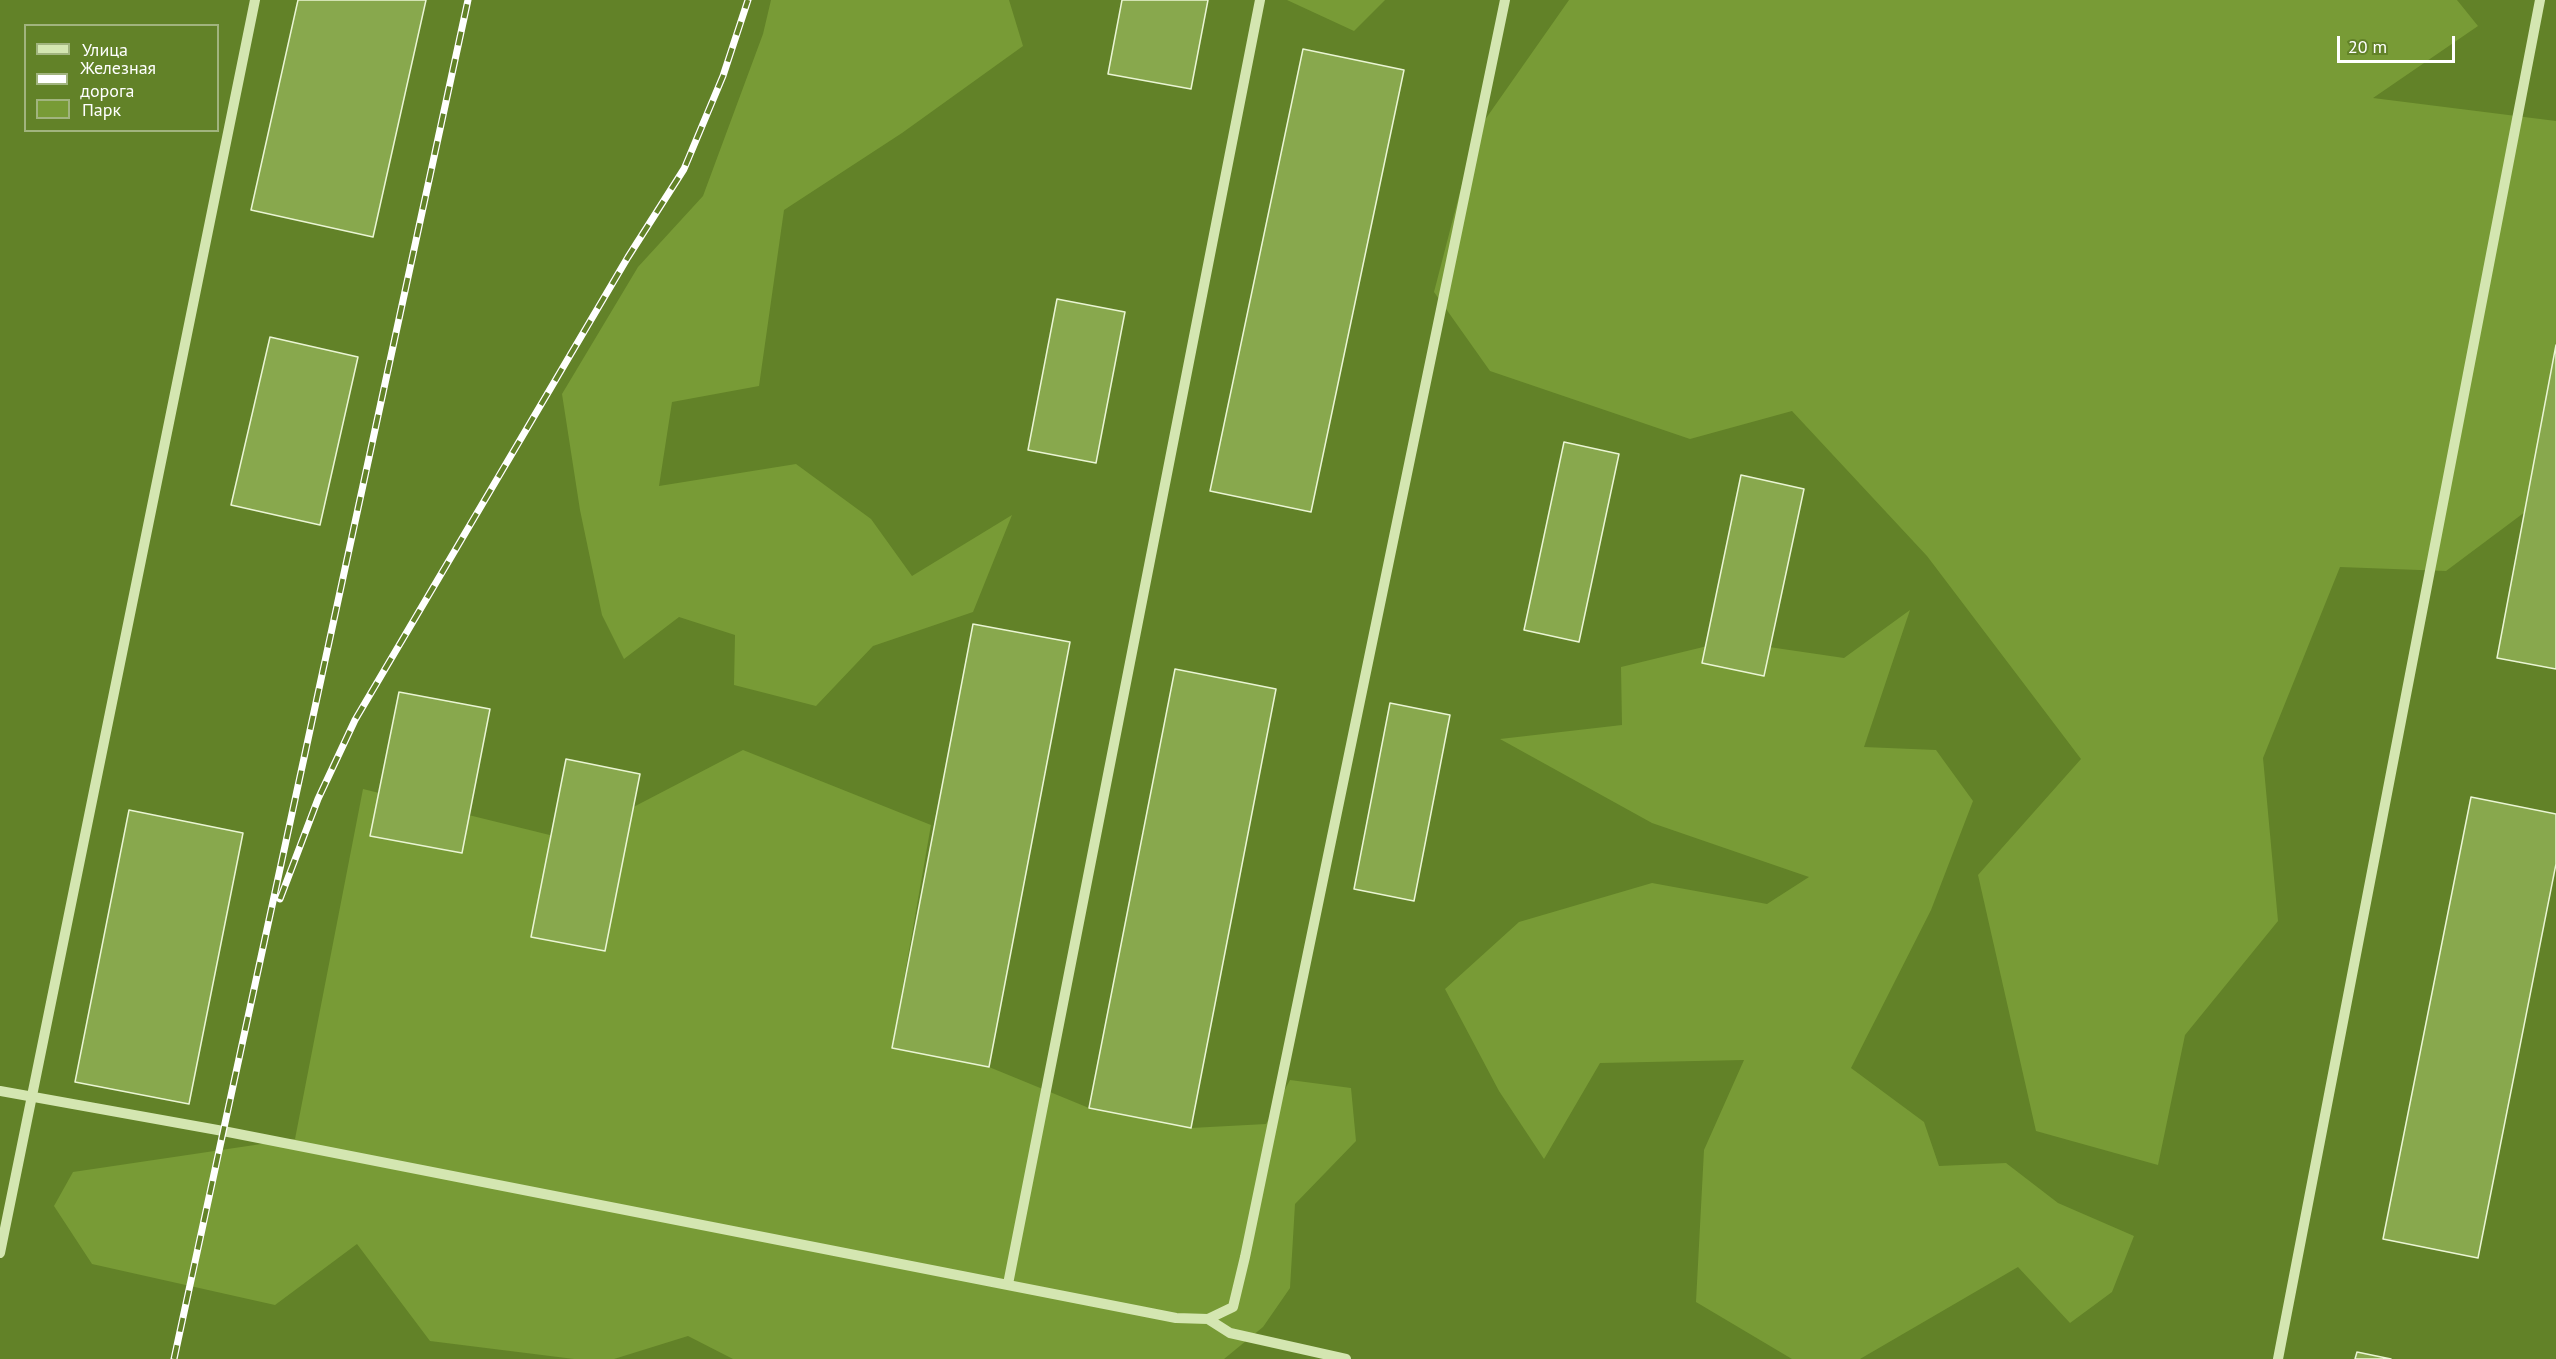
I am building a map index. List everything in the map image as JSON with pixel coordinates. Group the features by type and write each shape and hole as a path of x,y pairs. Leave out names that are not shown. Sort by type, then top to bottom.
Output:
{"street":[{"path":"0,1253 255,0"},
{"path":"1008,1284 1260,0"},
{"path":"0,1091 224,1131 1176,1318 1208,1318 1233,1307 1505,0"},
{"path":"2278,1359 2540,0"},
{"path":"1208,1318 1230,1333 1346,1359"}],"green space":[{"path":"771,0 1009,0 1023,46 902,133 784,210 759,386 672,402 659,486 796,464 871,519 912,576 1012,515 973,612 873,646 816,706 734,685 735,635 679,617 624,659 602,615 580,510 562,394 638,267 703,196 763,34"},
{"path":"1287,0 1385,0 1354,31"},
{"path":"1569,0 2457,0 2478,26 2373,98 2556,121 2556,345 2525,512 2446,571 2340,567 2263,758 2278,921 2185,1035 2158,1165 2036,1131 1978,875 2081,759 1927,556 1792,411 1690,439 1490,371 1434,292 1475,134"},
{"path":"1910,610 1864,747 1936,750 1973,801 1931,910 1851,1068 1924,1122 1939,1166 2006,1163 2058,1203 2134,1236 2112,1292 2070,1323 2018,1267 1860,1359 1792,1359 1696,1302 1704,1150 1744,1060 1600,1063 1544,1159 1499,1091 1445,989 1519,922 1652,883 1767,904 1809,877 1652,823 1500,739 1622,725 1621,667 1728,641 1844,658"},
{"path":"743,750 931,825 892,1048 989,1067 1089,1108 1191,1128 1266,1124 1290,1080 1351,1088 1356,1141 1295,1204 1290,1288 1263,1327 1224,1359 733,1359 688,1336 614,1359 574,1359 430,1341 357,1244 275,1305 92,1264 54,1206 73,1172 295,1139 363,789 570,840"}],"building":[{"path":"298,0 426,0 373,237 251,210"},
{"path":"1122,0 1208,0 1191,89 1108,74"},
{"path":"1303,49 1404,70 1311,512 1210,491"},
{"path":"1057,299 1125,312 1096,463 1028,450"},
{"path":"270,337 358,357 320,525 231,505"},
{"path":"2556,345 2556,669 2497,658"},
{"path":"1564,442 1619,454 1579,642 1524,630"},
{"path":"1741,475 1804,489 1764,676 1702,663"},
{"path":"973,624 1070,642 989,1067 892,1048"},
{"path":"1175,669 1276,689 1191,1128 1089,1108"},
{"path":"399,692 490,709 462,853 370,836"},
{"path":"1390,703 1450,715 1414,901 1354,889"},
{"path":"566,759 640,774 605,951 531,937"},
{"path":"2471,797 2556,814 2556,864 2478,1258 2383,1239"},
{"path":"129,810 243,833 189,1104 75,1082"},
{"path":"2357,1352 2391,1359 2355,1359"}],"railway":[{"path":"174,1359 468,0"},
{"path":"280,899 318,799 355,720 628,257 684,169 723,76 748,0"}]}
